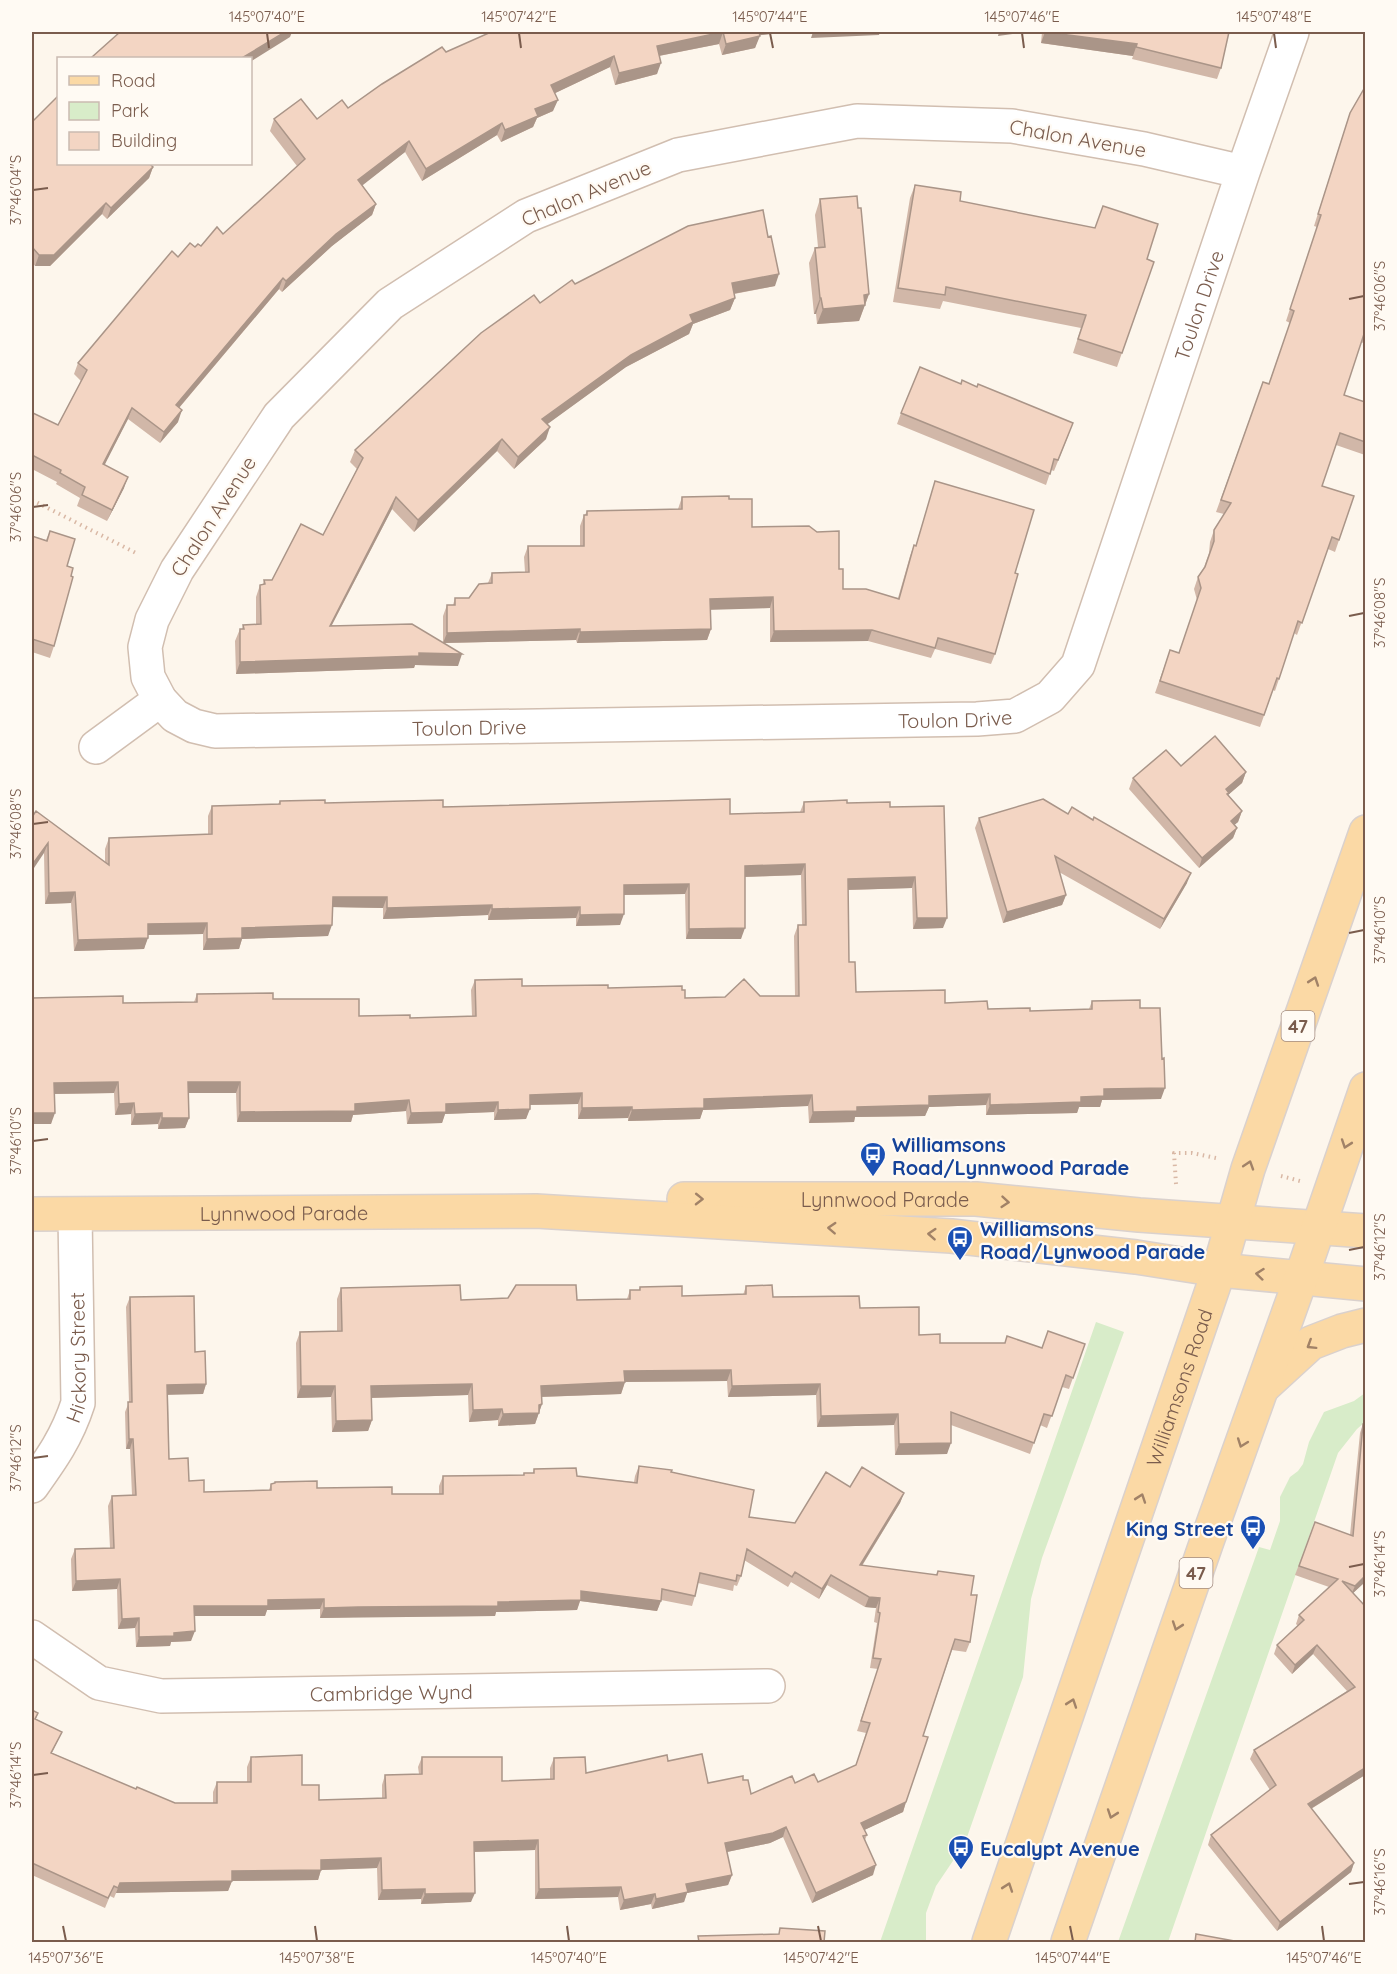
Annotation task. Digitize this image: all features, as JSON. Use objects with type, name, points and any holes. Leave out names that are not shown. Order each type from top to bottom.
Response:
[{"type":"main road","name":"Williamsons Road","points":[[989,1942],[1220,1270],[1248,1169],[1365,832]]},
{"type":"main road","name":"47","points":[[1068,1942],[1319,1227],[1365,1089]]},
{"type":"main road","name":"Lynnwood Parade","points":[[536,1211],[685,1198],[976,1199],[1139,1215],[1233,1221]]},
{"type":"main road","name":"Lynnwood Parade","points":[[32,1214],[536,1211],[951,1236],[1136,1257],[1220,1270]]},
{"type":"main road","points":[[1233,1221],[1365,1231]]},
{"type":"main road","points":[[1220,1270],[1365,1284]]},
{"type":"main road","points":[[1262,1388],[1311,1343],[1365,1325]]},
{"type":"street","name":"Toulon Drive","points":[[215,731],[941,720],[1015,716],[1050,697],[1078,665],[1292,32]]},
{"type":"street","name":"Chalon Avenue","points":[[215,731],[194,726],[175,716],[160,700],[148,677],[146,647],[152,620],[177,570],[279,416],[390,304],[526,216],[678,155],[857,121],[1012,126],[1144,149],[1243,172]]},
{"type":"street","points":[[96,747],[160,700]]},
{"type":"street","name":"Hickory Street","points":[[32,1486],[69,1428],[78,1403],[75,1215]]},
{"type":"street","name":"Cambridge Wynd","points":[[32,1637],[99,1683],[161,1696],[768,1686]]},
{"type":"path","points":[[32,500],[138,554]]},
{"type":"green space","points":[[1096,1322],[1124,1332],[1042,1558],[1031,1599],[1023,1677],[965,1843],[936,1886],[926,1913],[926,1942],[880,1942]]},
{"type":"green space","points":[[1365,1393],[1365,1422],[1338,1453],[1168,1942],[1118,1942],[1259,1547],[1270,1550],[1280,1521],[1280,1497],[1290,1477],[1303,1464],[1309,1442],[1324,1412],[1354,1401]]},
{"type":"building","points":[[120,32],[285,32],[244,57],[92,57]]},
{"type":"building","points":[[491,32],[723,32],[657,46],[661,63],[619,73],[614,56],[551,85],[558,100],[535,109],[538,116],[505,130],[502,123],[426,169],[409,141],[358,180],[376,204],[336,234],[286,281],[283,278],[176,405],[182,410],[164,432],[132,408],[103,464],[128,477],[112,510],[82,495],[85,487],[60,473],[61,470],[32,455],[33,413],[58,425],[87,370],[78,363],[172,251],[178,257],[190,243],[195,247],[198,244],[201,246],[217,227],[223,234],[305,159],[274,119],[301,99],[317,119],[342,100],[348,108],[442,47],[446,52]]},
{"type":"building","points":[[723,32],[759,32],[760,36],[726,44]]},
{"type":"building","points":[[1045,32],[1229,32],[1221,68],[1136,47],[1137,44]]},
{"type":"building","points":[[1365,87],[1365,331],[1344,395],[1365,402],[1365,442],[1340,433],[1322,486],[1354,496],[1339,540],[1332,537],[1302,623],[1298,621],[1279,679],[1277,678],[1264,715],[1160,681],[1170,650],[1179,653],[1201,588],[1198,577],[1205,567],[1214,541],[1214,530],[1231,503],[1221,500],[1263,382],[1269,384],[1294,311],[1290,309],[1321,215],[1318,214],[1350,113]]},
{"type":"building","points":[[57,97],[57,165],[151,165],[153,167],[111,208],[106,203],[54,255],[39,255],[32,247],[32,122]]},
{"type":"building","points":[[915,185],[961,192],[960,201],[1095,228],[1103,206],[1158,224],[1147,259],[1154,262],[1122,353],[1078,339],[1086,315],[946,287],[945,295],[898,288]]},
{"type":"building","points":[[857,196],[858,208],[861,208],[869,294],[864,295],[865,305],[823,309],[815,248],[825,247],[820,199]]},
{"type":"building","points":[[763,210],[779,274],[732,283],[735,298],[690,315],[693,322],[631,355],[542,419],[550,427],[518,457],[502,439],[418,520],[396,497],[330,626],[412,624],[462,654],[419,653],[419,656],[240,662],[240,629],[244,629],[243,625],[261,624],[260,585],[265,584],[264,580],[272,580],[301,524],[323,535],[363,458],[355,450],[481,333],[534,295],[540,303],[572,280],[575,284],[688,226]]},
{"type":"building","points":[[920,367],[961,384],[962,380],[977,387],[978,384],[1073,423],[1058,460],[1054,459],[1050,474],[901,413]]},
{"type":"building","points":[[935,481],[1034,510],[1015,573],[1018,574],[995,654],[938,638],[935,648],[872,630],[774,631],[773,597],[710,599],[711,629],[580,632],[580,629],[447,633],[447,605],[455,605],[455,598],[469,598],[479,584],[492,583],[492,573],[529,572],[528,546],[584,546],[584,515],[587,515],[587,511],[682,509],[682,497],[729,496],[729,499],[752,499],[752,527],[809,526],[817,532],[839,531],[839,569],[843,569],[843,589],[866,589],[899,599]]},
{"type":"building","points":[[50,531],[75,539],[67,566],[73,568],[71,576],[73,577],[54,646],[32,639],[32,536],[47,541]]},
{"type":"building","points":[[1215,736],[1246,772],[1226,789],[1229,793],[1227,794],[1242,811],[1231,821],[1237,828],[1202,858],[1133,778],[1166,750],[1181,766]]},
{"type":"building","points":[[730,799],[730,814],[804,812],[804,802],[847,800],[847,803],[890,802],[890,807],[944,806],[947,918],[917,918],[915,877],[848,879],[849,962],[855,962],[856,992],[945,990],[945,1003],[987,1001],[988,1009],[1030,1008],[1030,1011],[1092,1009],[1092,1001],[1140,1000],[1140,1008],[1160,1008],[1165,1088],[1104,1089],[1104,1096],[1081,1097],[1081,1102],[990,1105],[990,1094],[929,1096],[929,1105],[857,1107],[857,1111],[813,1112],[812,1095],[704,1099],[704,1108],[632,1110],[632,1107],[582,1108],[582,1093],[530,1095],[530,1109],[498,1110],[498,1102],[446,1104],[446,1112],[411,1113],[409,1100],[355,1104],[355,1111],[240,1112],[240,1082],[188,1082],[189,1118],[162,1118],[162,1113],[135,1114],[134,1103],[119,1104],[118,1082],[54,1083],[55,1113],[32,1113],[32,998],[123,996],[123,1003],[197,1002],[197,994],[273,993],[273,999],[359,999],[359,1016],[410,1015],[410,1018],[476,1016],[475,980],[522,979],[522,986],[608,985],[608,988],[682,986],[682,990],[685,990],[685,998],[725,997],[744,979],[760,996],[799,996],[798,925],[806,925],[805,864],[745,866],[745,928],[689,929],[689,884],[624,885],[624,914],[580,915],[580,907],[492,909],[492,905],[387,908],[387,897],[333,897],[332,925],[242,928],[242,938],[207,939],[207,923],[148,924],[148,938],[78,940],[75,892],[49,893],[48,843],[32,865],[32,817],[36,811],[109,865],[109,838],[212,834],[212,806],[325,800],[325,803],[443,800],[443,807]]},
{"type":"building","points":[[1043,799],[1068,814],[1072,807],[1093,820],[1094,817],[1191,873],[1164,919],[1055,856],[1066,895],[1007,912],[979,818]]},
{"type":"building","points":[[460,1285],[461,1300],[508,1298],[516,1285],[576,1285],[577,1300],[630,1299],[630,1290],[640,1290],[640,1287],[682,1286],[682,1296],[746,1294],[746,1286],[772,1285],[773,1297],[859,1296],[860,1308],[919,1307],[919,1335],[940,1334],[940,1343],[1005,1343],[1007,1336],[1042,1348],[1048,1331],[1085,1344],[1073,1378],[1066,1375],[1052,1416],[1044,1414],[1034,1443],[951,1412],[951,1443],[899,1444],[898,1414],[821,1416],[820,1384],[732,1386],[731,1370],[624,1371],[625,1382],[541,1386],[542,1404],[539,1405],[539,1413],[503,1414],[502,1409],[473,1410],[472,1384],[371,1386],[372,1420],[336,1421],[335,1386],[301,1386],[300,1332],[342,1331],[341,1288]]},
{"type":"building","points":[[194,1296],[195,1352],[205,1351],[206,1384],[167,1385],[169,1459],[188,1458],[189,1481],[204,1480],[204,1492],[271,1490],[271,1484],[275,1482],[317,1481],[317,1488],[392,1487],[392,1494],[443,1494],[443,1476],[524,1475],[524,1473],[534,1473],[534,1469],[576,1468],[577,1476],[637,1483],[639,1466],[672,1470],[671,1472],[754,1490],[749,1517],[795,1523],[826,1472],[850,1487],[862,1467],[904,1493],[860,1565],[937,1575],[938,1571],[974,1576],[971,1595],[977,1595],[970,1642],[955,1639],[923,1736],[928,1737],[906,1802],[861,1823],[867,1835],[863,1836],[876,1865],[816,1893],[786,1827],[773,1833],[725,1843],[732,1875],[686,1884],[688,1892],[656,1899],[655,1894],[624,1900],[621,1887],[539,1889],[538,1840],[474,1842],[475,1893],[425,1894],[425,1889],[382,1890],[381,1858],[321,1860],[321,1870],[232,1871],[232,1881],[120,1883],[118,1888],[114,1886],[108,1898],[32,1863],[32,1710],[38,1713],[35,1719],[62,1732],[51,1753],[175,1803],[217,1803],[217,1782],[251,1782],[251,1757],[302,1755],[302,1785],[319,1785],[319,1800],[386,1798],[385,1775],[422,1774],[422,1757],[502,1757],[502,1781],[554,1779],[554,1758],[585,1757],[586,1773],[667,1755],[668,1761],[702,1754],[708,1783],[743,1776],[743,1780],[748,1780],[751,1794],[792,1776],[795,1783],[814,1774],[818,1782],[856,1765],[870,1723],[861,1721],[881,1659],[873,1658],[880,1598],[869,1597],[831,1575],[822,1589],[795,1572],[792,1577],[747,1549],[741,1576],[737,1575],[736,1581],[700,1573],[695,1596],[662,1589],[661,1601],[581,1591],[581,1600],[498,1602],[498,1606],[324,1608],[324,1599],[268,1600],[268,1606],[194,1606],[195,1631],[174,1633],[174,1636],[139,1637],[139,1618],[122,1619],[120,1579],[76,1581],[75,1549],[114,1548],[112,1496],[136,1495],[133,1439],[129,1439],[128,1402],[132,1402],[130,1297]]},
{"type":"building","points":[[1363,1424],[1365,1424],[1365,1576],[1355,1586],[1342,1581],[1365,1606],[1365,1768],[1308,1804],[1354,1863],[1280,1922],[1211,1835],[1276,1785],[1254,1750],[1355,1687],[1317,1645],[1295,1665],[1277,1645],[1304,1620],[1299,1615],[1338,1579],[1299,1566],[1315,1522],[1353,1536]]},
{"type":"building","points":[[780,1928],[825,1931],[824,1942],[699,1942],[698,1936],[779,1934]]},
{"type":"building","points":[[1196,1934],[1240,1942],[1195,1942]]},
{"type":"place","name":"Williamsons Road/Lynnwood Parade","points":[[873,1178]]},
{"type":"place","name":"Williamsons Road/Lynwood Parade","points":[[960,1262]]},
{"type":"place","name":"King Street","points":[[1253,1551]]},
{"type":"place","name":"Eucalypt Avenue","points":[[961,1871]]}]
